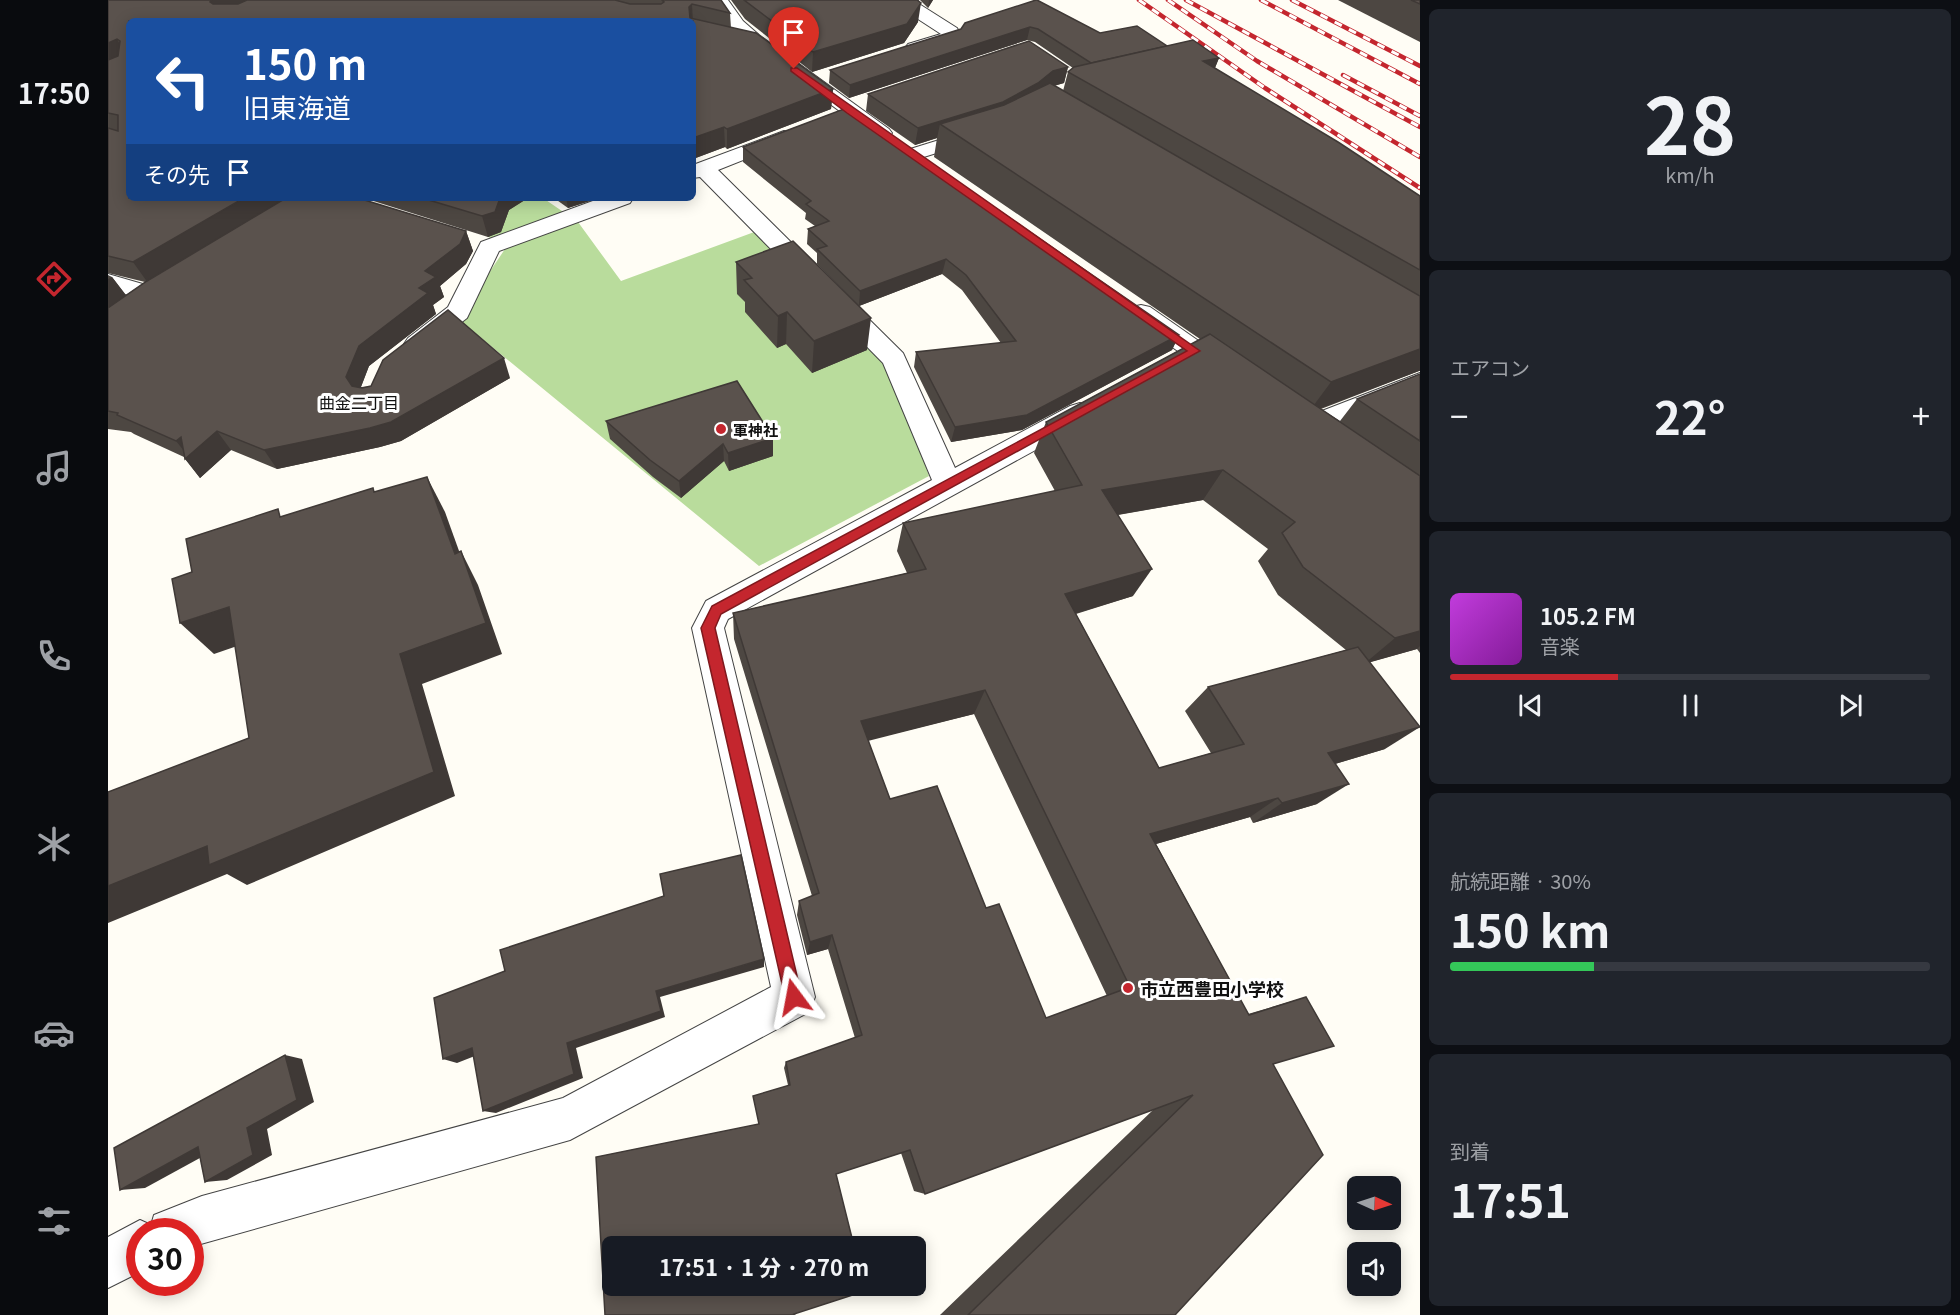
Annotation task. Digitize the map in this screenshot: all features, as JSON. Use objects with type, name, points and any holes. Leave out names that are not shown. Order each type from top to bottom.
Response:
[{"type":"street","points":[[719,0],[737,25],[763,46],[820,77],[849,110],[941,172]]},
{"type":"street","points":[[897,53],[952,36],[951,32],[907,4],[909,0]]},
{"type":"street","points":[[725,39],[763,46]]},
{"type":"street","points":[[914,154],[1001,126]]},
{"type":"street","points":[[798,131],[698,170],[894,359],[948,485]]},
{"type":"street","points":[[396,360],[458,312],[478,243],[612,201]]},
{"type":"street","points":[[108,281],[160,288],[125,312]]},
{"type":"street","points":[[1127,303],[1180,359],[1241,383]]},
{"type":"street","points":[[1306,428],[1420,382]]},
{"type":"street","points":[[204,1218],[570,1118],[794,997],[708,628],[717,610],[1113,396]]},
{"type":"street","points":[[108,1264],[126,1253]]},
{"type":"green space","points":[[510,201],[547,201],[578,222],[621,281],[757,231],[889,360],[929,476],[759,566],[458,319],[507,246],[474,230]]},
{"type":"building","points":[[108,0],[212,0],[210,2],[213,4],[238,4],[247,0],[615,0],[630,4],[661,4],[664,2],[662,0],[721,0],[730,13],[692,4],[689,7],[690,18],[126,18],[126,201],[239,201],[133,262],[108,256],[108,128],[118,131],[118,115],[108,113],[108,60],[118,56],[120,41],[117,39],[108,43]]},
{"type":"building","points":[[744,0],[917,0],[921,3],[907,24],[813,52]]},
{"type":"building","points":[[1037,0],[1100,33],[1137,26],[1167,46],[1091,63],[1038,29],[1030,27],[850,85],[830,70],[961,29],[965,23]]},
{"type":"building","points":[[696,19],[756,33],[833,89],[727,129],[724,127],[696,137]]},
{"type":"building","points":[[1193,40],[1219,58],[1203,61],[1338,142],[1420,196],[1420,270],[1068,72],[1074,67]]},
{"type":"building","points":[[1029,41],[1068,67],[1053,71],[1038,83],[1003,102],[918,128],[868,94]]},
{"type":"building","points":[[1050,83],[1420,296],[1420,349],[1331,382],[940,124],[1004,105]]},
{"type":"building","points":[[849,107],[1179,335],[1027,415],[955,427],[916,352],[1016,341],[966,275],[946,259],[860,291],[817,249],[827,246],[808,229],[829,221],[806,204],[811,201],[743,147]]},
{"type":"building","points":[[281,201],[368,201],[466,231],[460,244],[425,271],[436,277],[419,288],[428,293],[359,346],[346,377],[352,386],[362,388],[371,386],[383,360],[448,310],[504,358],[391,422],[264,450],[217,431],[185,459],[181,437],[176,441],[117,415],[118,413],[108,411],[108,308],[147,281]]},
{"type":"building","points":[[432,201],[499,201],[495,212],[482,216]]},
{"type":"building","points":[[793,241],[871,318],[814,341],[787,312],[778,316],[744,280],[752,278],[736,262]]},
{"type":"building","points":[[1210,334],[1420,476],[1420,631],[1395,638],[1303,567],[1282,533],[1295,522],[1223,470],[1102,490],[1152,569],[1065,594],[1159,768],[1244,744],[1208,687],[1358,647],[1420,727],[1328,753],[1349,784],[1282,803],[1278,798],[1150,834],[1249,1015],[1306,997],[1334,1046],[1273,1064],[1323,1155],[1175,1315],[968,1315],[1193,1095],[925,1194],[910,1150],[836,1174],[852,1236],[602,1236],[602,1262],[596,1157],[759,1124],[753,1096],[790,1085],[786,1062],[862,1035],[832,935],[810,942],[799,901],[819,893],[733,613],[926,569],[903,523],[1082,485],[1046,422]],"holes":[[[985,690],[1130,987],[1046,1018],[999,904],[986,908],[937,786],[890,799],[861,721]]]},
{"type":"building","points":[[1420,374],[1420,441],[1357,399]]},
{"type":"building","points":[[737,381],[773,438],[728,453],[723,444],[679,481],[650,460],[606,421]]},
{"type":"building","points":[[427,477],[455,554],[461,551],[486,623],[400,654],[434,772],[209,865],[207,846],[108,886],[108,792],[249,738],[229,607],[180,623],[172,579],[192,572],[186,539],[278,509],[280,517],[373,488],[374,492]]},
{"type":"building","points":[[741,855],[764,959],[656,991],[661,1011],[567,1043],[574,1074],[483,1111],[472,1048],[443,1059],[434,998],[505,971],[500,950],[664,896],[660,874]]},
{"type":"building","points":[[285,1055],[297,1100],[247,1128],[253,1155],[205,1182],[198,1147],[120,1190],[114,1148]]},
{"type":"building","points":[[604,1296],[850,1296],[795,1315],[605,1315]]},
{"type":"railway","points":[[1139,0],[1265,88],[1420,188]]},
{"type":"railway","points":[[1168,0],[1257,61],[1420,157]]},
{"type":"railway","points":[[1186,0],[1420,127]]},
{"type":"railway","points":[[1261,0],[1420,84]]},
{"type":"railway","points":[[1292,0],[1420,66]]},
{"type":"railway","points":[[1343,75],[1420,116]]},
{"type":"place","name":"軍神社","points":[[721,429]]},
{"type":"place","name":"市立西豊田小学校","points":[[1128,988]]},
{"type":"district","name":"曲金二丁目","points":[[359,402]]},
{"type":"route","points":[[794,69],[850,111],[1195,351],[717,610],[708,628],[794,997]]}]
